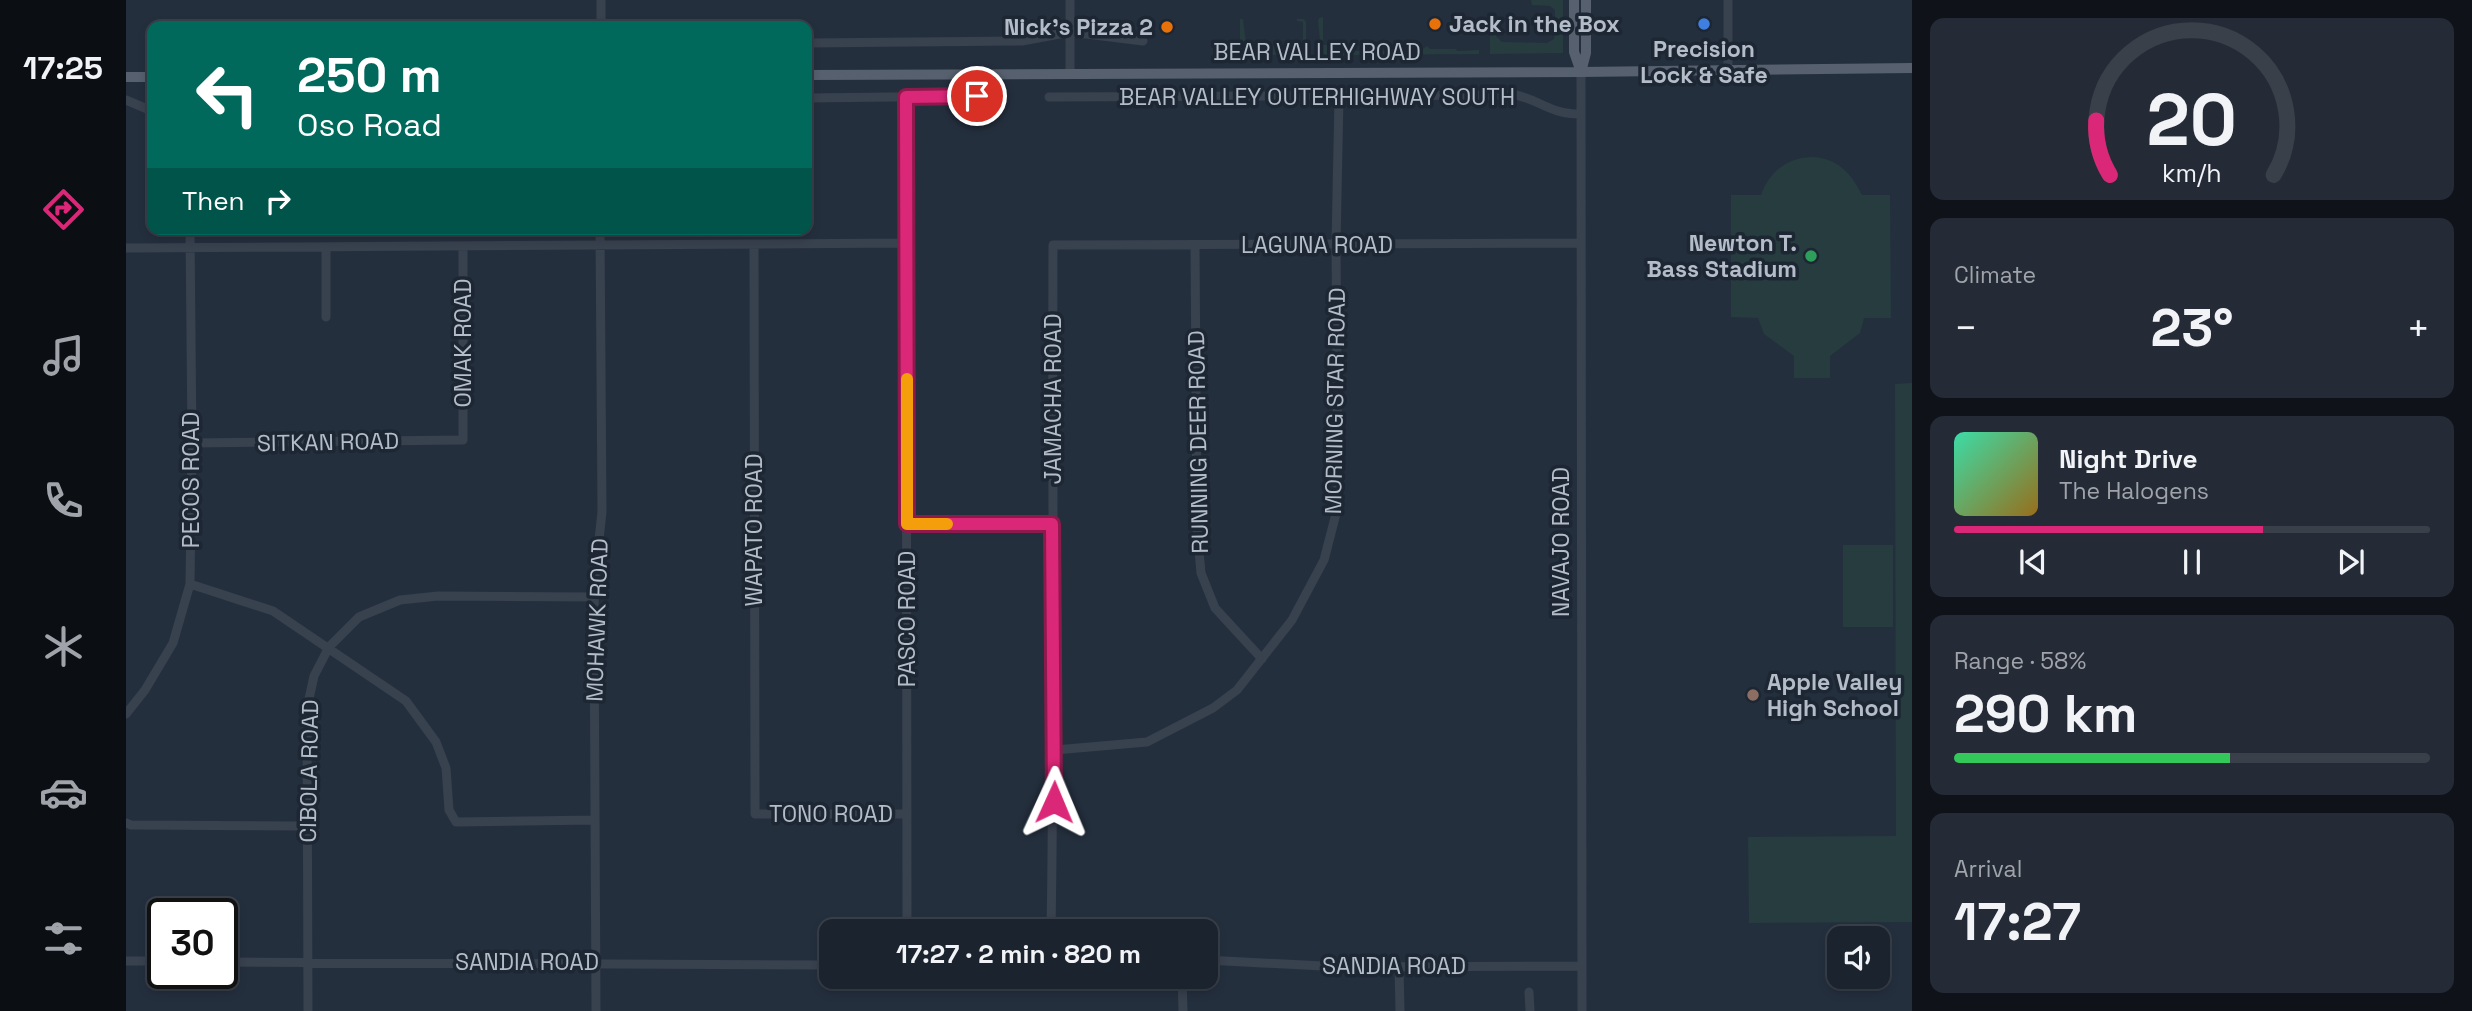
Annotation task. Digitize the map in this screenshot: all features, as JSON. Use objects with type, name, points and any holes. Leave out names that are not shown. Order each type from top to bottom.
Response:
[{"type":"main road","name":"NAVAJO ROAD","points":[[1574,0],[1574,52],[1581,72]]},
{"type":"main road","name":"NAVAJO ROAD","points":[[1581,72],[1586,53],[1586,0]]},
{"type":"main road","name":"BEAR VALLEY ROAD","points":[[812,75],[1912,68]]},
{"type":"main road","points":[[126,78],[147,78]]},
{"type":"street","points":[[601,0],[601,21]]},
{"type":"street","points":[[1070,0],[1070,74]]},
{"type":"street","points":[[1728,0],[1728,70]]},
{"type":"street","points":[[812,43],[1022,41],[1070,32],[1143,41]]},
{"type":"street","name":"NAVAJO ROAD","points":[[1581,72],[1582,1011]]},
{"type":"street","name":"BEAR VALLEY OUTERHIGHWAY SOUTH","points":[[1049,97],[1516,95],[1527,97],[1554,112],[1580,114]]},
{"type":"street","points":[[812,98],[977,96]]},
{"type":"street","name":"MORNING STAR ROAD","points":[[1055,750],[1147,742],[1213,708],[1237,690],[1292,620],[1324,560],[1338,506],[1336,244],[1339,96]]},
{"type":"street","name":"PASCO ROAD","points":[[906,97],[906,919]]},
{"type":"street","points":[[126,100],[147,109]]},
{"type":"street","name":"PECOS ROAD","points":[[126,714],[145,690],[173,643],[190,584],[190,235]]},
{"type":"street","name":"MOHAWK ROAD","points":[[596,1011],[594,597],[602,512],[600,235]]},
{"type":"street","points":[[126,248],[907,243]]},
{"type":"street","name":"LAGUNA ROAD","points":[[1053,245],[1581,243]]},
{"type":"street","name":"WAPATO ROAD","points":[[754,245],[755,814]]},
{"type":"street","name":"JAMACHA ROAD","points":[[1051,919],[1055,750],[1052,524],[1053,245]]},
{"type":"street","name":"OMAK ROAD","points":[[463,246],[463,440]]},
{"type":"street","name":"RUNNING DEER ROAD","points":[[1195,246],[1197,529],[1201,573],[1215,608],[1262,659]]},
{"type":"street","points":[[326,248],[326,317]]},
{"type":"street","name":"SITKAN ROAD","points":[[192,443],[463,440]]},
{"type":"street","points":[[907,524],[1052,524]]},
{"type":"street","points":[[190,584],[273,611],[406,701],[436,742],[446,768],[449,810],[456,822],[595,820]]},
{"type":"street","name":"CIBOLA ROAD","points":[[308,1011],[307,708],[314,676],[329,647],[359,617],[400,600],[438,596],[594,597]]},
{"type":"street","name":"TONO ROAD","points":[[755,814],[907,814]]},
{"type":"street","points":[[126,823],[307,826]]},
{"type":"street","points":[[126,961],[147,961]]},
{"type":"street","name":"SANDIA ROAD","points":[[1218,961],[1399,967],[1582,966]]},
{"type":"street","name":"SANDIA ROAD","points":[[238,962],[819,965]]},
{"type":"street","points":[[1399,967],[1400,1011]]},
{"type":"street","points":[[1182,989],[1183,1011]]},
{"type":"street","points":[[1529,992],[1530,1011]]},
{"type":"green space","points":[[1531,0],[1563,0],[1563,53],[1490,54],[1490,18],[1493,16],[1496,19],[1496,36],[1502,42],[1547,43],[1554,39],[1555,10],[1550,6],[1532,5]]},
{"type":"green space","points":[[1323,17],[1323,45],[1331,45],[1331,51],[1410,51],[1411,47],[1420,51],[1427,46],[1430,49],[1479,50],[1479,54],[1326,55],[1321,52],[1318,21]]},
{"type":"green space","points":[[1240,19],[1243,19],[1246,44],[1271,46],[1271,55],[1227,55],[1227,49],[1240,49]]},
{"type":"green space","points":[[1297,19],[1304,19],[1306,22],[1306,52],[1301,55],[1273,55],[1273,46],[1283,46],[1284,51],[1303,49],[1303,22]]},
{"type":"green space","name":"Newton T. Bass Stadium","points":[[1811,157],[1829,160],[1842,168],[1862,195],[1890,195],[1891,318],[1864,318],[1860,333],[1830,356],[1830,378],[1794,378],[1794,356],[1764,334],[1758,318],[1731,317],[1731,195],[1761,195],[1769,179],[1780,168],[1794,160]]},
{"type":"green space","points":[[1912,383],[1912,922],[1749,923],[1748,837],[1896,836],[1895,384]]},
{"type":"green space","points":[[1843,545],[1893,545],[1893,627],[1843,627]]},
{"type":"slow traffic","points":[[907,379],[907,524],[947,524]]},
{"type":"place","name":"Jack in the Box","points":[[1435,24]]},
{"type":"place","name":"Precision Lock & Safe","points":[[1704,24]]},
{"type":"place","name":"Nick's Pizza 2","points":[[1167,27]]},
{"type":"place","name":"Newton T. Bass Stadium","points":[[1811,256]]},
{"type":"place","name":"Apple Valley High School","points":[[1753,695]]},
{"type":"route","points":[[977,96],[906,97],[907,524],[1052,524],[1054,802]]}]
